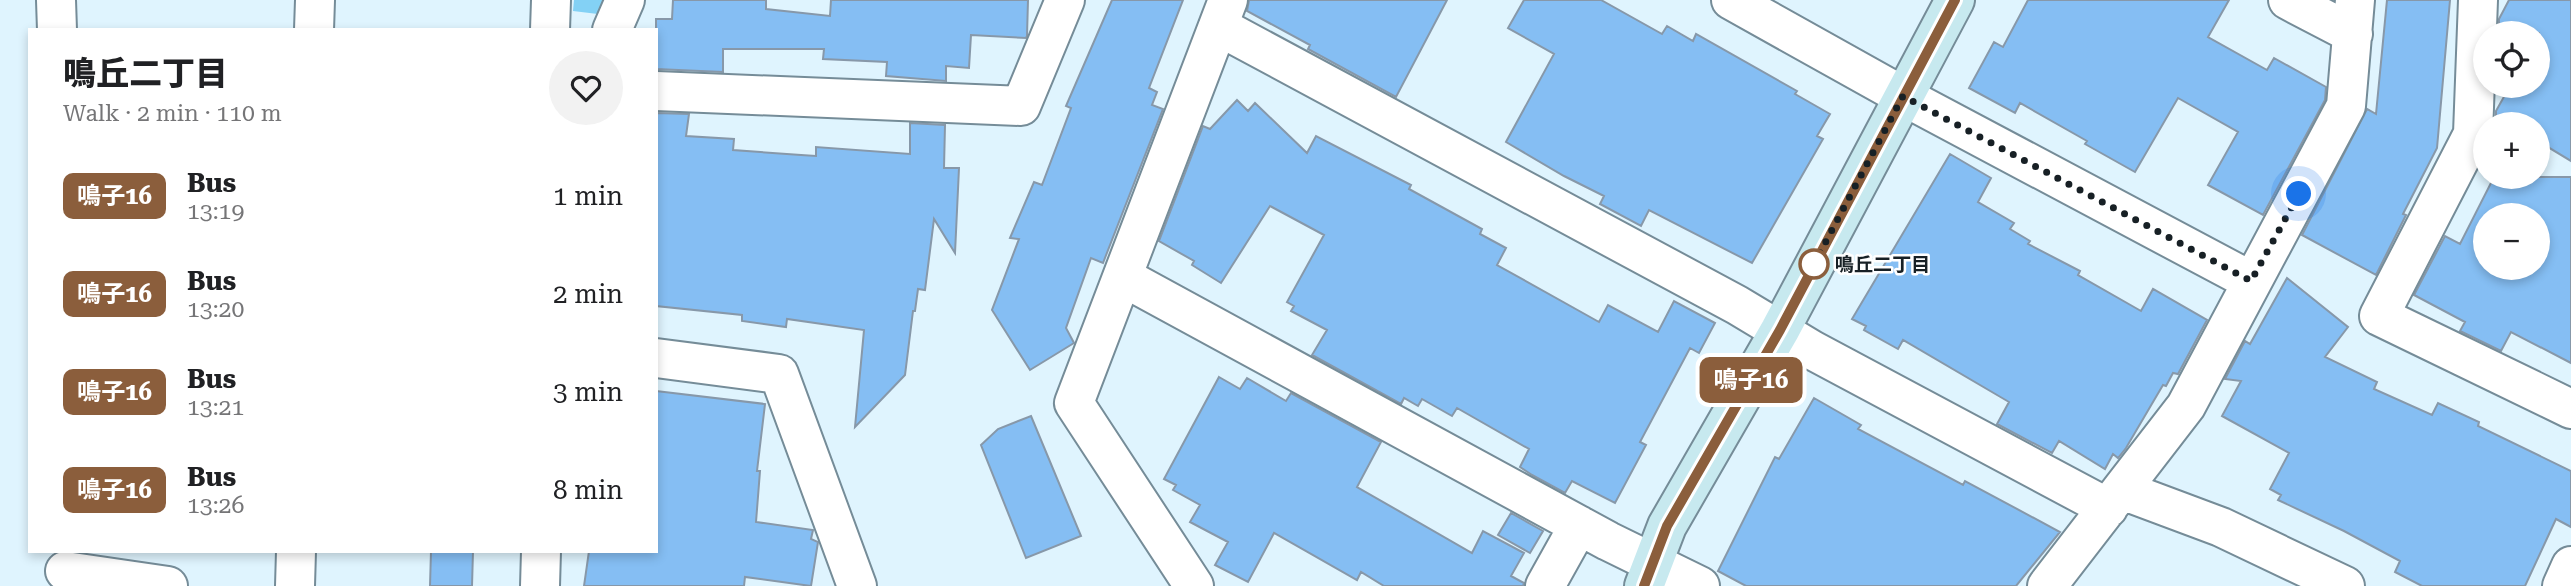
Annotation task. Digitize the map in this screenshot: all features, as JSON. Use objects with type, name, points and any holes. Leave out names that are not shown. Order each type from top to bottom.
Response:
[{"type":"street","points":[[56,0],[57,28]]},
{"type":"street","points":[[314,28],[315,0]]},
{"type":"street","points":[[551,0],[551,28]]},
{"type":"street","points":[[613,28],[625,0]]},
{"type":"street","points":[[658,91],[1021,106],[1065,0]]},
{"type":"street","points":[[1731,0],[1903,96],[2251,281]]},
{"type":"street","points":[[1648,574],[1667,526],[1780,330],[1955,0]]},
{"type":"street","points":[[2047,586],[2186,406],[2346,106],[2354,17],[2288,0]]},
{"type":"street","points":[[2478,0],[2473,134],[2379,316],[2571,410]]},
{"type":"street","points":[[1194,586],[1074,403],[1223,13],[1812,350],[2115,499],[2221,527],[2345,586]]},
{"type":"street","points":[[1123,276],[1579,525],[1648,574],[1700,586]]},
{"type":"street","points":[[658,358],[779,374],[856,586]]},
{"type":"street","points":[[1545,586],[1579,525]]},
{"type":"street","points":[[295,586],[296,553]]},
{"type":"street","points":[[540,586],[541,553]]},
{"type":"street","points":[[2562,586],[2571,566]]},
{"type":"street","points":[[65,569],[168,586]]},
{"type":"shaded area","points":[[574,0],[612,0],[606,15],[573,11]]},
{"type":"building","points":[[673,0],[766,0],[766,9],[830,16],[831,0],[1028,0],[1026,38],[971,35],[969,68],[946,66],[946,81],[886,76],[887,62],[823,59],[824,49],[723,49],[723,72],[658,69],[656,19],[672,19]]},
{"type":"building","points":[[1112,0],[1183,0],[1149,88],[1157,92],[1152,105],[1163,109],[1103,263],[1091,258],[1066,328],[1074,343],[1030,370],[992,310],[1019,239],[1010,238],[1034,182],[1042,185],[1071,108],[1066,106]]},
{"type":"building","points":[[1249,0],[1447,0],[1396,97],[1308,49],[1310,45],[1247,11]]},
{"type":"building","points":[[1524,0],[1601,0],[1662,34],[1667,26],[1693,41],[1696,34],[1797,91],[1795,94],[1830,114],[1817,136],[1823,139],[1752,263],[1649,210],[1641,226],[1600,204],[1604,196],[1506,142],[1554,54],[1508,28]]},
{"type":"building","points":[[2028,0],[2229,0],[2208,37],[2267,70],[2274,58],[2326,87],[2325,100],[2263,215],[2208,185],[2238,132],[2178,98],[2135,172],[2020,103],[2015,113],[1969,88],[1994,42],[2003,47]]},
{"type":"building","points":[[2387,0],[2450,0],[2437,148],[2376,275],[2302,235],[2367,109],[2376,114]]},
{"type":"building","points":[[2509,0],[2571,0],[2571,161],[2550,148],[2550,112],[2496,112],[2503,98],[2550,98],[2550,21],[2499,19]]},
{"type":"building","points":[[1237,100],[1248,111],[1255,103],[1307,153],[1316,136],[1411,185],[1409,189],[1482,229],[1480,234],[1506,248],[1497,265],[1599,322],[1608,305],[1658,332],[1674,301],[1715,323],[1699,353],[1690,348],[1640,442],[1646,445],[1615,503],[1572,481],[1565,493],[1532,475],[1520,467],[1529,449],[1457,408],[1452,416],[1422,399],[1418,406],[1404,398],[1401,404],[1312,355],[1327,330],[1291,311],[1294,306],[1287,302],[1324,235],[1270,206],[1221,283],[1192,265],[1194,261],[1159,241],[1203,126],[1210,129]]},
{"type":"building","points":[[658,113],[689,114],[686,136],[734,139],[733,150],[816,156],[816,147],[910,154],[910,123],[945,125],[944,168],[959,168],[955,253],[934,219],[925,290],[918,289],[905,375],[855,427],[864,330],[787,319],[786,327],[742,321],[742,315],[658,306]]},
{"type":"building","points":[[1950,154],[1991,178],[1978,202],[2014,223],[2010,229],[2030,241],[2028,244],[2080,271],[2078,275],[2141,311],[2153,289],[2207,320],[2178,374],[2173,373],[2166,386],[2163,385],[2126,448],[2118,458],[2113,454],[2105,469],[2059,441],[2052,453],[1997,424],[2009,402],[1903,340],[1898,349],[1864,330],[1866,326],[1852,319]]},
{"type":"building","points":[[2550,177],[2571,177],[2571,363],[2511,332],[2501,351],[2460,331],[2465,322],[2414,295],[2445,236],[2460,244],[2473,218],[2473,280],[2550,280],[2550,203],[2481,203],[2488,189],[2550,189]]},
{"type":"building","points":[[2287,278],[2348,327],[2325,357],[2377,382],[2374,389],[2432,415],[2438,403],[2479,422],[2478,426],[2571,471],[2571,527],[2556,519],[2525,586],[2422,586],[2395,572],[2400,561],[2278,500],[2281,495],[2270,489],[2289,453],[2222,416],[2241,381],[2225,379],[2245,341],[2250,344]]},
{"type":"building","points":[[1219,377],[1240,389],[1247,378],[1286,401],[1291,393],[1381,442],[1357,487],[1472,553],[1483,531],[1524,553],[1511,576],[1524,583],[1523,586],[1384,586],[1361,572],[1357,580],[1274,533],[1248,582],[1215,565],[1228,542],[1190,522],[1200,505],[1173,490],[1176,485],[1164,479]]},
{"type":"building","points":[[658,391],[765,404],[757,471],[760,471],[756,522],[813,530],[811,539],[818,542],[811,586],[745,577],[744,586],[584,586],[589,553],[658,553]]},
{"type":"building","points":[[1814,398],[1861,425],[1858,429],[1963,485],[1965,481],[2060,532],[2016,586],[1746,586],[1718,571],[1775,457],[1779,459]]},
{"type":"building","points":[[1031,416],[1081,536],[1026,558],[981,445],[998,429]]},
{"type":"building","points":[[1511,513],[1543,531],[1530,553],[1498,535]]},
{"type":"building","points":[[431,553],[473,553],[472,586],[430,586]]},
{"type":"bus line","name":"鳴子16","points":[[1644,586],[1667,526],[1780,330],[1955,0]]},
{"type":"place","name":"鳴丘二丁目","points":[[1814,264]]},
{"type":"route","points":[[1814,264],[1903,96],[2251,281],[2299,194]]}]
